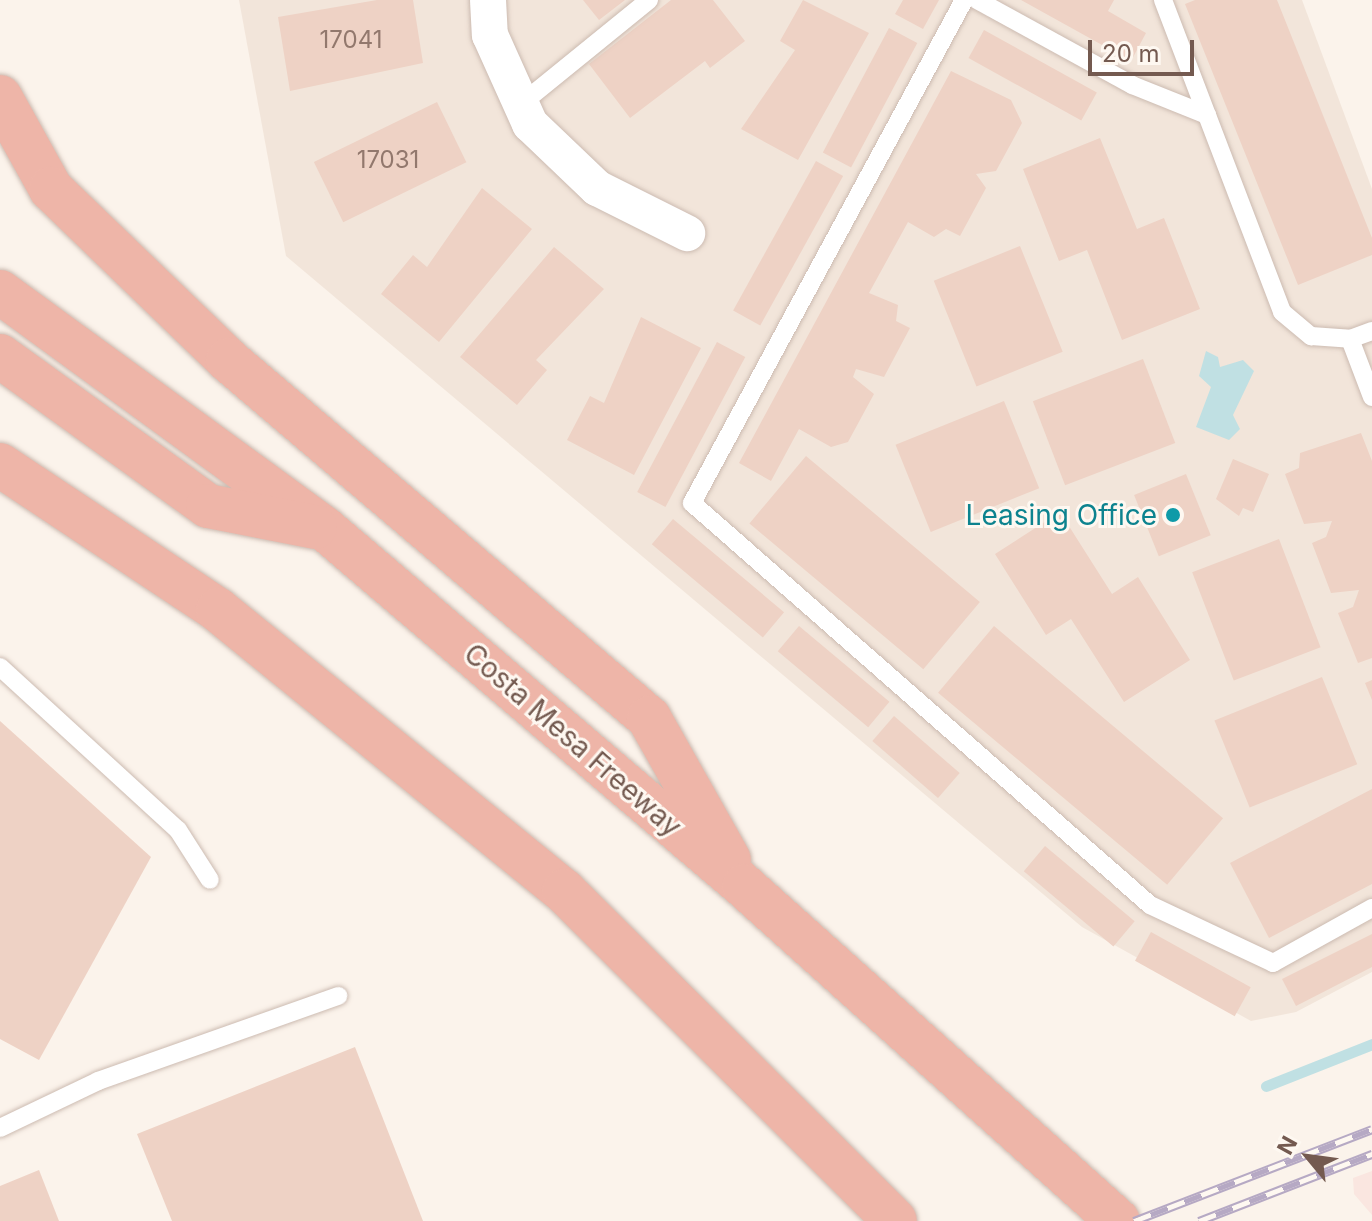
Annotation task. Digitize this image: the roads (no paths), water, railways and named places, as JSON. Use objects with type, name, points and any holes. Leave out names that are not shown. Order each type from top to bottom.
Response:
[{"type":"highway","points":[[0,97],[51,189],[228,360],[649,718],[744,886]]},
{"type":"highway","name":"Costa Mesa Freeway","points":[[0,292],[325,529],[744,886],[1045,1149],[1118,1221]]},
{"type":"highway","points":[[0,356],[208,506],[325,529]]},
{"type":"highway","points":[[0,465],[218,610],[564,891],[890,1216]]},
{"type":"highway","points":[[0,496],[218,610]]},
{"type":"street","points":[[488,0],[490,35],[530,124],[597,188],[687,233]]},
{"type":"lane","points":[[521,104],[649,0]]},
{"type":"lane","points":[[964,0],[692,503],[1150,905],[1273,963],[1372,908]]},
{"type":"lane","points":[[977,0],[1132,85],[1207,115]]},
{"type":"lane","points":[[1163,0],[1282,312],[1311,336],[1350,339],[1372,331]]},
{"type":"lane","points":[[1350,339],[1372,397]]},
{"type":"lane","points":[[0,667],[178,830],[210,880]]},
{"type":"lane","points":[[0,1128],[98,1081],[338,996]]},
{"type":"water","points":[[1206,351],[1218,357],[1220,367],[1243,360],[1254,371],[1233,415],[1240,429],[1229,440],[1196,427],[1211,387],[1199,376]]},
{"type":"waterway","points":[[1266,1086],[1372,1044]]},
{"type":"railway","points":[[1134,1221],[1372,1129]]},
{"type":"railway","points":[[1199,1221],[1372,1154]]},
{"type":"place","name":"Leasing Office","points":[[1173,515]]}]
